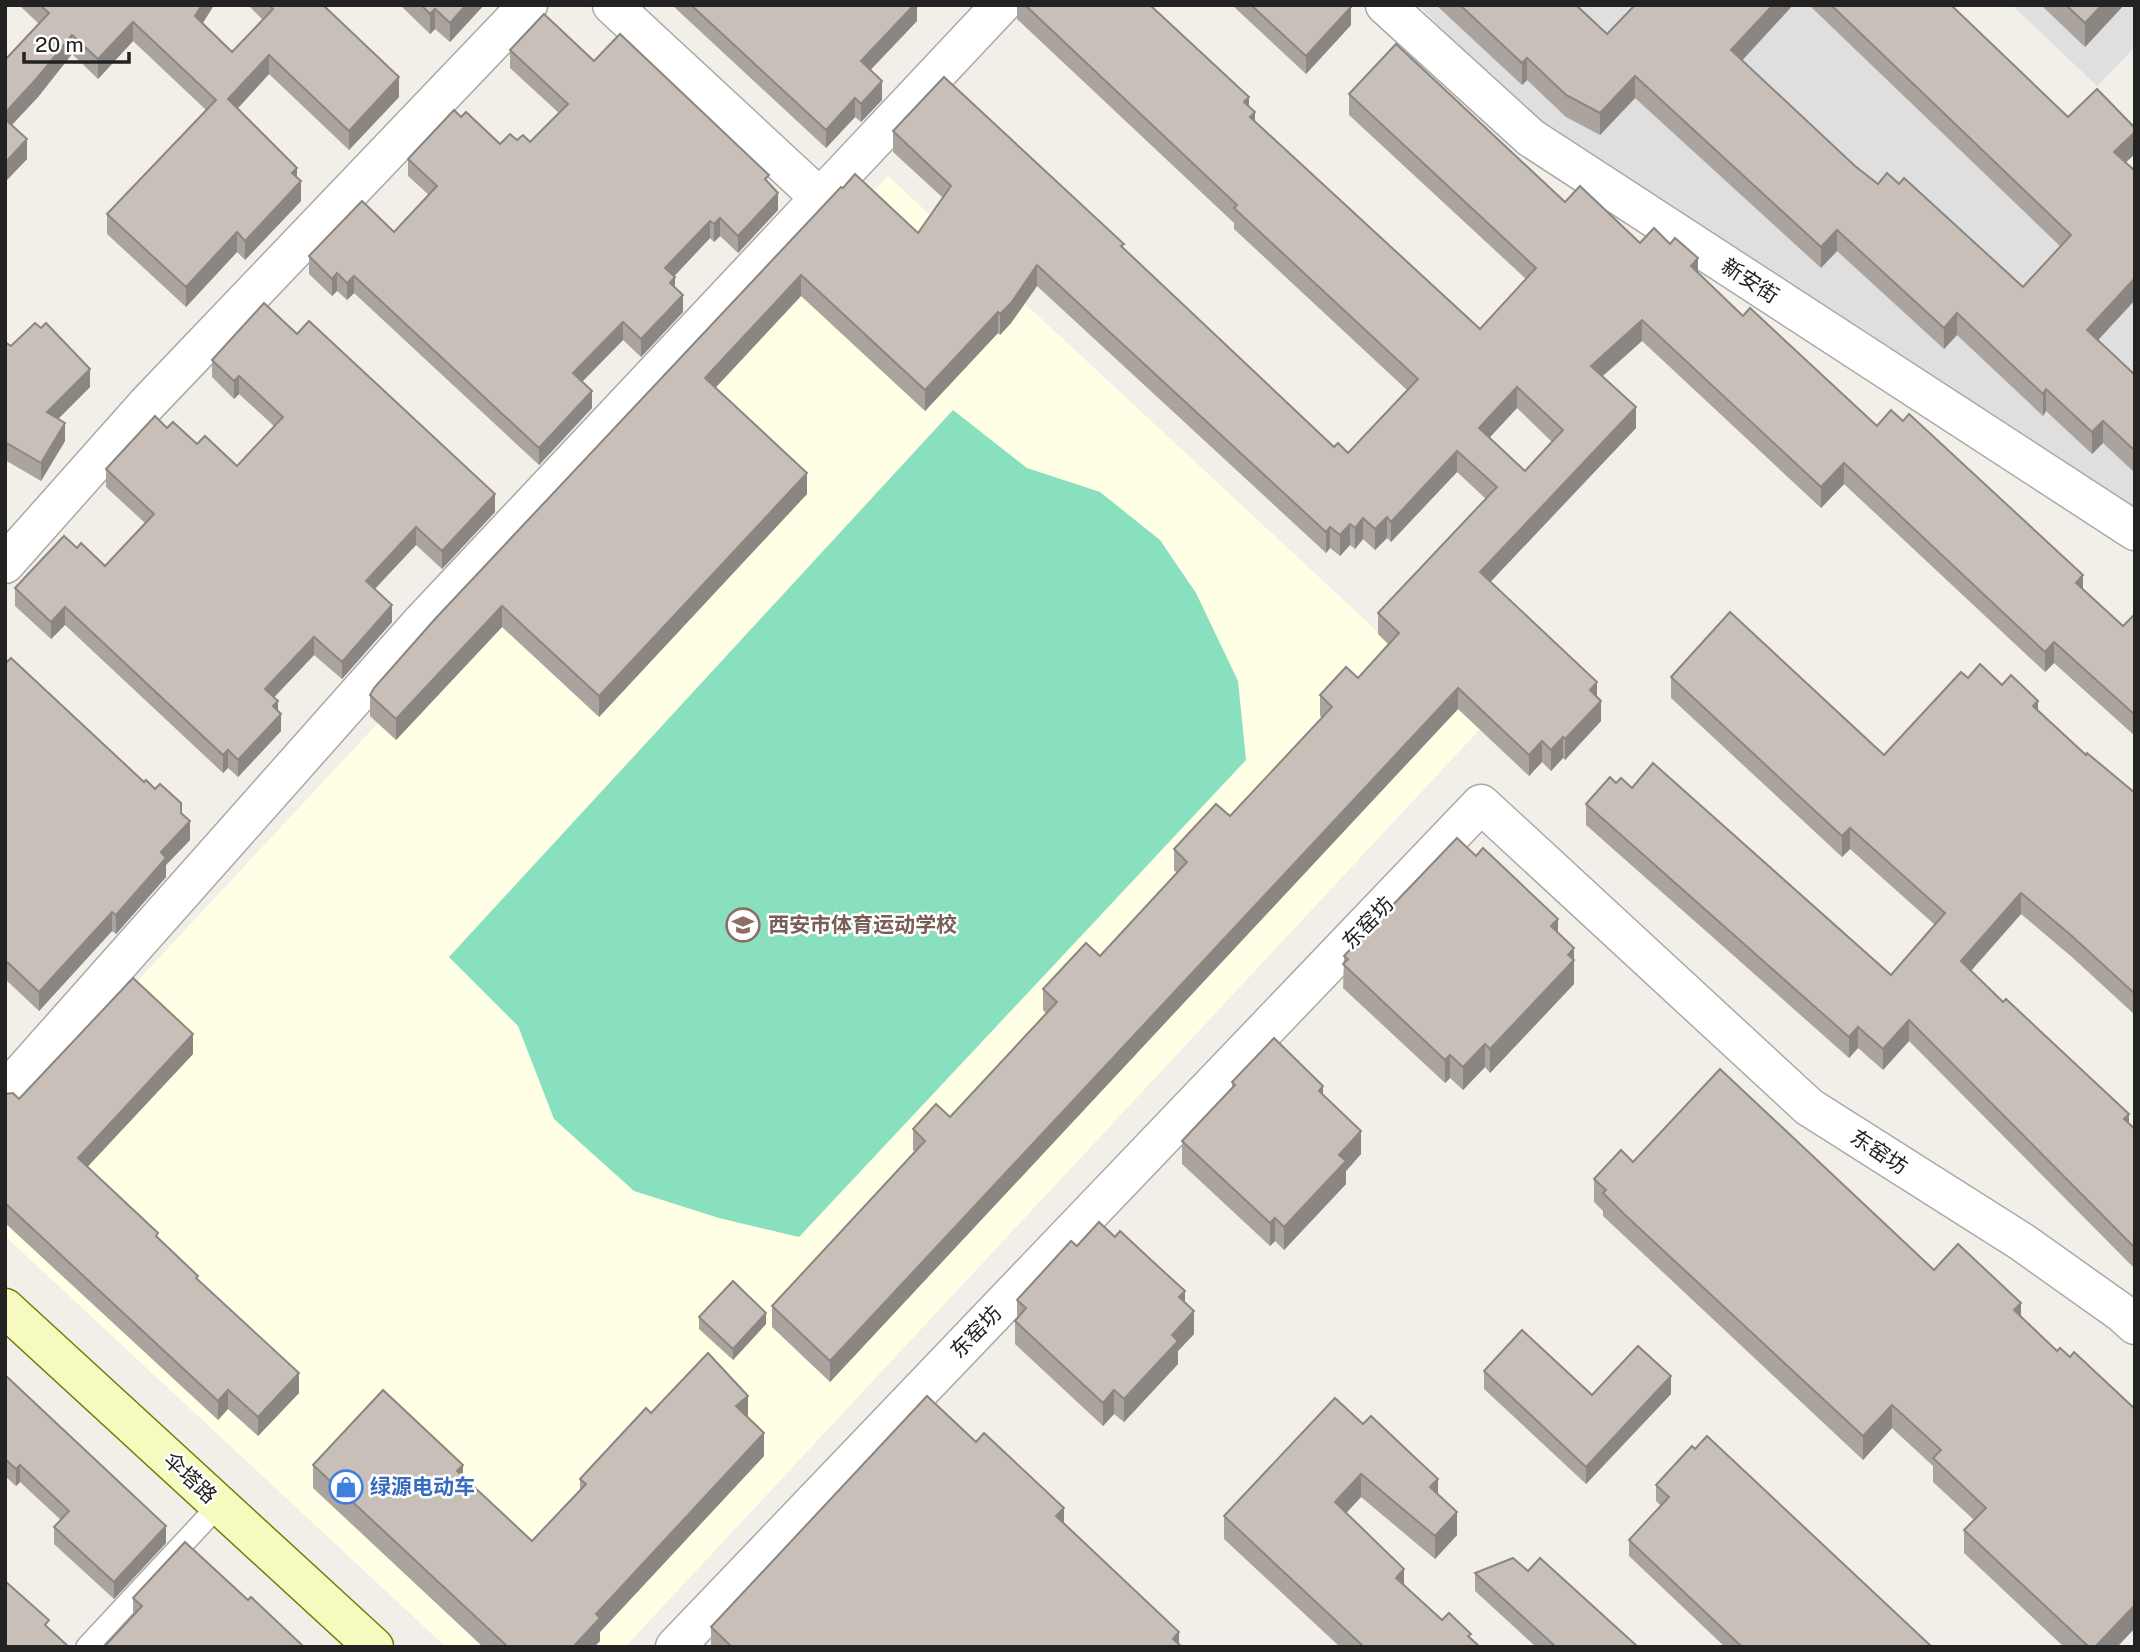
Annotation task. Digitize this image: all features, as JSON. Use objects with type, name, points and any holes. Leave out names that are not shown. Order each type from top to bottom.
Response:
[{"type":"street","points":[[5,564],[147,404],[528,5]]},
{"type":"street","points":[[612,5],[820,198]]},
{"type":"street","points":[[5,1092],[419,625],[1001,5]]},
{"type":"street","name":"新安街","points":[[1385,5],[1531,138],[2135,531]]},
{"type":"street","name":"东窑坊","points":[[675,1647],[1481,804],[1809,1107],[2022,1242],[2135,1325]]},
{"type":"street","name":"伞塔路","points":[[5,1308],[374,1647]]},
{"type":"lane","points":[[87,1647],[219,1505]]},
{"type":"shaded area","points":[[1418,5],[1919,5],[2135,217],[2135,509],[1542,128]]},
{"type":"shaded area","points":[[2012,5],[2135,5],[2135,47],[2097,86]]},
{"type":"shaded area","name":"西安市体育运动学校","points":[[888,176],[1481,728],[625,1647],[446,1647],[5,1236],[5,1123]]},
{"type":"green space","points":[[953,410],[1027,468],[1100,492],[1160,540],[1196,593],[1238,681],[1246,760],[799,1237],[719,1218],[634,1191],[554,1119],[518,1026],[449,957]]},
{"type":"building","points":[[40,5],[202,5],[195,16],[232,52],[273,9],[269,5],[323,5],[399,77],[349,131],[269,55],[228,99],[297,168],[292,173],[301,181],[245,241],[237,232],[186,287],[107,214],[216,100],[133,22],[98,59],[72,35],[5,113],[5,60],[49,13]]},
{"type":"building","points":[[421,5],[466,5],[450,23],[435,9],[430,14]]},
{"type":"building","points":[[691,5],[914,5],[861,61],[882,81],[861,104],[855,98],[826,130]]},
{"type":"building","points":[[1025,5],[1150,5],[1249,97],[1244,102],[1255,112],[1250,117],[1480,329],[1536,268],[1349,94],[1396,44],[1565,202],[1580,186],[1640,243],[1654,228],[1670,244],[1675,238],[1698,258],[1691,266],[1743,316],[1750,308],[1877,426],[1891,410],[1903,421],[1909,414],[2083,575],[2076,583],[2123,626],[2135,614],[2135,715],[2054,642],[2045,652],[1844,463],[1821,487],[1642,320],[1591,366],[1636,407],[1480,572],[1597,682],[1590,690],[1601,701],[1551,750],[1542,741],[1529,755],[1458,688],[830,1361],[772,1306],[925,1141],[913,1129],[936,1104],[950,1117],[1057,1002],[1043,989],[1086,943],[1100,956],[1187,862],[1174,849],[1216,804],[1230,816],[1332,707],[1320,695],[1346,667],[1358,678],[1399,633],[1378,613],[1497,487],[1457,451],[1391,522],[1387,517],[1375,529],[1363,518],[1355,528],[1350,524],[1340,535],[1330,527],[1326,532],[1037,265],[1011,303],[1000,314],[998,312],[925,390],[801,275],[705,378],[807,473],[599,696],[502,606],[396,719],[370,695],[435,619],[855,174],[918,233],[951,186],[893,131],[944,77],[1124,244],[1121,246],[1334,447],[1338,443],[1348,453],[1418,379],[1234,208],[1237,205]],"holes":[[[1517,387],[1563,430],[1525,471],[1479,428]]]},
{"type":"building","points":[[1251,5],[1349,5],[1351,7],[1306,56]]},
{"type":"building","points":[[1460,5],[1576,5],[1607,34],[1635,5],[1773,5],[1731,50],[1855,166],[1878,184],[1887,173],[1899,184],[1904,178],[2023,287],[2071,235],[1831,5],[1951,5],[2068,117],[2097,89],[2135,128],[2135,132],[2114,152],[2135,171],[2135,278],[2087,330],[2135,375],[2135,451],[2103,421],[2092,432],[2046,389],[2043,394],[1957,313],[1944,328],[1837,230],[1821,247],[1635,76],[1600,113],[1566,95],[1527,58],[1522,63]]},
{"type":"building","points":[[2066,5],[2102,5],[2085,23]]},
{"type":"building","points":[[544,14],[594,61],[620,34],[769,175],[765,179],[778,193],[738,236],[720,218],[714,224],[710,221],[665,268],[675,277],[670,283],[683,295],[641,339],[623,322],[573,373],[592,391],[539,448],[354,276],[347,283],[337,273],[332,279],[309,256],[362,201],[394,232],[437,186],[408,159],[454,110],[461,117],[466,112],[500,144],[510,134],[517,140],[523,135],[530,142],[568,104],[510,50]]},
{"type":"building","points":[[5,119],[27,139],[5,163]]},
{"type":"building","points":[[264,303],[297,334],[309,321],[495,494],[442,551],[416,527],[366,581],[392,605],[342,662],[314,637],[265,689],[278,701],[273,706],[281,714],[238,760],[228,750],[223,755],[65,607],[51,622],[15,588],[64,536],[77,548],[81,543],[105,566],[154,514],[106,469],[155,416],[167,428],[173,422],[197,444],[205,436],[237,466],[283,417],[239,376],[234,381],[212,360]]},
{"type":"building","points":[[35,323],[41,328],[46,323],[90,369],[47,412],[65,423],[41,463],[5,442],[5,342],[11,346]]},
{"type":"building","points":[[1730,612],[1884,755],[1961,672],[1968,678],[1980,664],[2002,685],[2011,675],[2038,701],[2033,706],[2086,755],[2087,753],[2135,793],[2135,994],[2021,893],[1961,961],[2003,1002],[2006,999],[2129,1114],[2124,1119],[2135,1129],[2135,1248],[1909,1020],[1883,1049],[1858,1027],[1849,1037],[1586,804],[1610,777],[1616,783],[1621,778],[1632,788],[1653,763],[1891,975],[1945,913],[1850,828],[1842,836],[1671,677]]},
{"type":"building","points":[[11,658],[144,782],[146,780],[155,789],[160,784],[181,803],[181,813],[190,821],[161,852],[166,858],[116,915],[112,912],[39,992],[5,960],[5,664]]},
{"type":"building","points":[[1457,838],[1476,856],[1483,848],[1558,919],[1551,926],[1574,948],[1568,955],[1574,960],[1490,1049],[1485,1044],[1463,1067],[1450,1055],[1445,1060],[1343,964],[1348,959],[1344,956]]},
{"type":"building","points":[[133,978],[193,1034],[78,1158],[158,1233],[156,1236],[198,1276],[196,1278],[299,1373],[258,1417],[228,1390],[218,1401],[5,1203],[5,1094],[13,1093],[19,1099]]},
{"type":"building","points":[[1274,1038],[1323,1086],[1319,1091],[1361,1131],[1339,1155],[1346,1161],[1284,1227],[1275,1218],[1270,1223],[1182,1141],[1235,1085],[1232,1082]]},
{"type":"building","points":[[1720,1069],[1934,1270],[1958,1244],[2021,1303],[2014,1310],[2057,1351],[2060,1348],[2070,1357],[2074,1352],[2135,1409],[2135,1605],[2095,1647],[2089,1647],[1964,1530],[1986,1508],[1933,1458],[1941,1450],[1892,1405],[1863,1436],[1603,1193],[1606,1190],[1594,1179],[1621,1150],[1633,1162]]},
{"type":"building","points":[[1099,1222],[1115,1237],[1120,1231],[1185,1291],[1179,1297],[1194,1311],[1172,1335],[1178,1341],[1124,1399],[1114,1390],[1103,1403],[1015,1321],[1026,1308],[1017,1300],[1071,1241],[1077,1246]]},
{"type":"building","points":[[733,1281],[766,1313],[733,1349],[699,1317]]},
{"type":"building","points":[[1522,1330],[1592,1395],[1638,1346],[1671,1376],[1586,1467],[1484,1371]]},
{"type":"building","points":[[708,1353],[748,1396],[736,1406],[764,1433],[596,1614],[600,1618],[573,1647],[508,1647],[313,1465],[383,1390],[463,1465],[457,1471],[532,1541],[586,1484],[580,1479],[646,1408],[651,1413]]},
{"type":"building","points":[[5,1375],[166,1526],[114,1582],[54,1527],[69,1511],[20,1465],[16,1469],[5,1459]]},
{"type":"building","points":[[927,1396],[976,1442],[984,1433],[1064,1508],[1056,1516],[1179,1632],[1173,1639],[1182,1647],[732,1647],[711,1627]]},
{"type":"building","points":[[1335,1398],[1363,1424],[1371,1416],[1438,1479],[1430,1487],[1457,1512],[1435,1536],[1361,1474],[1335,1502],[1404,1569],[1396,1578],[1442,1620],[1449,1613],[1471,1634],[1468,1636],[1480,1647],[1364,1647],[1224,1516]]},
{"type":"building","points":[[1707,1436],[1932,1647],[1742,1647],[1629,1540],[1669,1497],[1656,1485],[1692,1446],[1695,1449]]},
{"type":"building","points":[[185,1542],[248,1600],[251,1597],[304,1647],[104,1647],[142,1606],[133,1598]]},
{"type":"building","points":[[1513,1558],[1528,1571],[1540,1558],[1638,1647],[1556,1647],[1475,1573]]},
{"type":"building","points":[[5,1581],[49,1620],[45,1625],[69,1647],[5,1647]]},
{"type":"place","name":"西安市体育运动学校","points":[[743,925]]},
{"type":"place","name":"绿源电动车","points":[[346,1487]]}]
